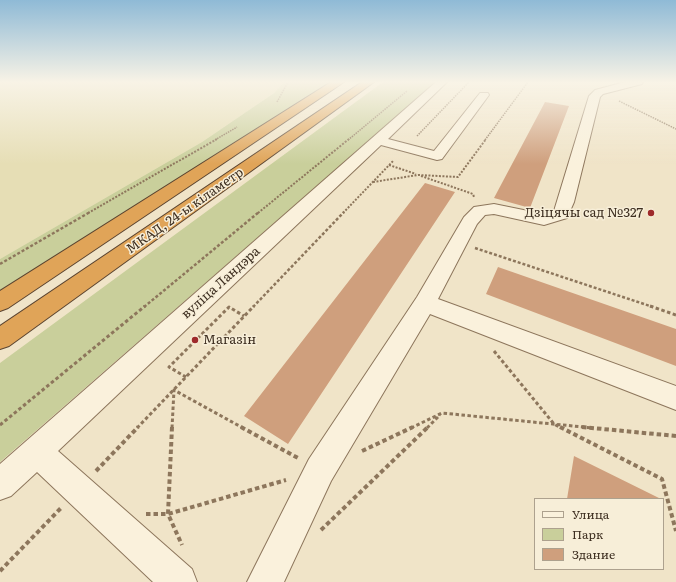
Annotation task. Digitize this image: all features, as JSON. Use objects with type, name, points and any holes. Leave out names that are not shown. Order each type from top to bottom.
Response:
[{"type":"highway","name":"МКАД, 24-ы кіламетр","points":[[0,302],[297,109]]},
{"type":"highway","name":"МКАД, 24-ы кіламетр","points":[[0,339],[330,109]]},
{"type":"street","name":"вуліца Ландэра","points":[[0,485],[412,109]]},
{"type":"street","points":[[378,140],[437,156],[473,109]]},
{"type":"street","points":[[265,582],[320,470],[425,303],[460,242],[470,221],[480,211],[494,209],[544,220],[561,214],[566,202],[591,109]]},
{"type":"street","points":[[425,303],[676,398]]},
{"type":"street","points":[[36,451],[179,582]]},
{"type":"path","points":[[0,425],[385,109]]},
{"type":"path","points":[[0,571],[443,109]]},
{"type":"path","points":[[635,109],[676,129]]},
{"type":"path","points":[[0,264],[241,124]]},
{"type":"path","points":[[389,165],[473,194],[480,211]]},
{"type":"path","points":[[460,242],[676,315]]},
{"type":"path","points":[[186,377],[169,367],[229,307],[244,316]]},
{"type":"path","points":[[490,348],[554,424],[662,479],[676,531]]},
{"type":"path","points":[[174,390],[320,470]]},
{"type":"path","points":[[174,390],[168,514],[184,548]]},
{"type":"path","points":[[318,533],[442,413]]},
{"type":"path","points":[[356,454],[442,413],[676,436]]},
{"type":"path","points":[[104,513],[168,514],[320,470]]},
{"type":"shaded area","points":[[0,109],[250,109],[202,142],[0,259]]},
{"type":"green space","points":[[250,109],[287,109],[0,292],[0,259],[202,142]]},
{"type":"green space","points":[[346,109],[405,109],[0,462],[0,363]]},
{"type":"building","points":[[541,109],[568,109],[530,208],[494,198]]},
{"type":"building","points":[[425,183],[455,192],[288,444],[244,416]]},
{"type":"building","points":[[498,267],[676,329],[676,366],[486,294]]},
{"type":"building","points":[[574,456],[659,498],[567,498]]},
{"type":"place","name":"Дзіцячы сад №327","points":[[651,213]]},
{"type":"place","name":"Магазін","points":[[195,340]]}]
